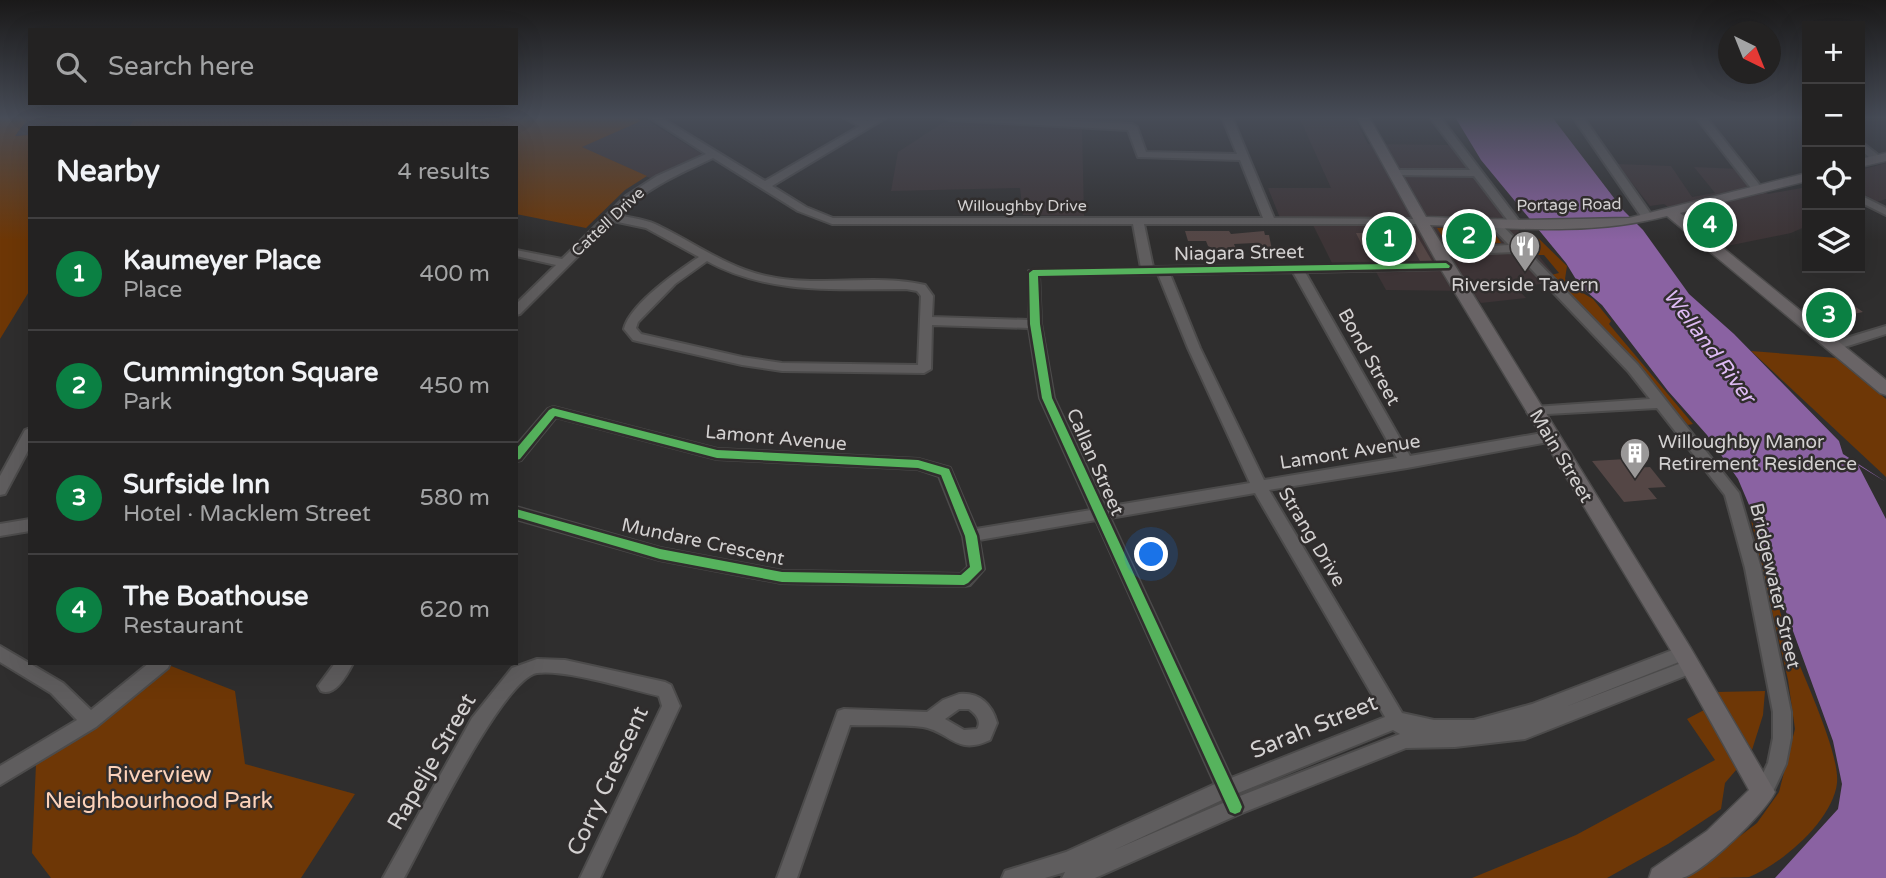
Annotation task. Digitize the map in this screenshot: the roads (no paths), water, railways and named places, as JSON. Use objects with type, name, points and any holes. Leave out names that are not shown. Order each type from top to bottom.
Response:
[{"type":"main road","name":"Main Street","points":[[1386,158],[1442,259],[1686,660],[1763,792]]},
{"type":"main road","name":"Portage Road","points":[[1420,221],[1518,224],[1650,220],[1670,212],[1802,178]]},
{"type":"main road","points":[[1670,212],[1886,389]]},
{"type":"main road","points":[[1650,220],[1677,227],[1726,256]]},
{"type":"main road","points":[[1513,244],[1518,224]]},
{"type":"main road","points":[[1661,878],[1700,852],[1745,816],[1763,792]]},
{"type":"street","name":"Cattell Drive","points":[[518,309],[630,198],[653,182],[705,158]]},
{"type":"street","name":"Willoughby Drive","points":[[720,158],[817,217],[841,222],[1420,221]]},
{"type":"street","points":[[764,186],[812,158]]},
{"type":"street","points":[[1244,158],[1270,221]]},
{"type":"street","points":[[1465,158],[1518,224]]},
{"type":"street","points":[[1607,158],[1650,220]]},
{"type":"street","points":[[1733,158],[1758,190]]},
{"type":"street","points":[[1394,173],[1476,173]]},
{"type":"street","points":[[1865,201],[1886,212]]},
{"type":"street","points":[[610,217],[649,225],[743,274],[779,283],[917,287],[927,296],[924,369],[782,367],[742,361],[637,337],[629,329],[632,321],[671,281],[706,257]]},
{"type":"street","name":"Strang Drive","points":[[1138,222],[1155,271],[1259,486],[1397,720],[1406,740]]},
{"type":"street","name":"Bridgewater Street","points":[[1494,223],[1596,327],[1717,470],[1732,493],[1739,508],[1783,712],[1777,764],[1763,792]]},
{"type":"street","name":"Niagara Street","points":[[1032,273],[1298,270],[1442,259],[1513,244]]},
{"type":"street","points":[[518,253],[565,263]]},
{"type":"street","name":"Bond Street","points":[[1298,270],[1407,463]]},
{"type":"street","name":"Callan Street","points":[[1032,273],[1035,324],[1047,398],[1235,807]]},
{"type":"street","points":[[925,321],[1035,324]]},
{"type":"street","points":[[1835,346],[1886,330]]},
{"type":"street","points":[[1534,412],[1661,403]]},
{"type":"street","name":"Lamont Avenue","points":[[518,453],[553,412],[717,454],[918,464],[945,472],[971,536],[1549,437]]},
{"type":"street","points":[[0,490],[28,437]]},
{"type":"street","name":"Mundare Crescent","points":[[518,514],[660,554],[782,578],[964,580],[975,569],[971,536]]},
{"type":"street","points":[[0,530],[28,525]]},
{"type":"street","points":[[0,653],[57,688],[90,721]]},
{"type":"street","points":[[1072,878],[1235,807],[1406,740],[1455,739],[1525,731],[1686,660]]},
{"type":"street","name":"Sarah Street","points":[[1012,878],[1068,861],[1225,789],[1397,720],[1434,728],[1474,728],[1533,712],[1686,660]]},
{"type":"street","points":[[0,776],[90,721],[160,665]]},
{"type":"street","points":[[327,685],[343,665]]},
{"type":"street","name":"Corry Crescent","points":[[518,673],[537,666],[565,667],[665,690],[671,706],[590,878]]},
{"type":"street","name":"Rapelje Street","points":[[393,878],[478,724],[518,673]]},
{"type":"street","points":[[787,878],[844,717],[930,720]]},
{"type":"water","name":"Welland River","points":[[1480,158],[1583,158],[1624,211],[1643,230],[1689,294],[1734,334],[1839,441],[1843,454],[1886,482],[1858,465],[1886,519],[1886,878],[1775,878],[1838,809],[1842,784],[1833,741],[1765,554],[1758,526],[1738,479],[1707,435],[1668,391],[1602,305],[1580,286],[1566,263]]},
{"type":"place","name":"The Boathouse","points":[[1710,225]]},
{"type":"place","name":"Cummington Square","points":[[1469,236]]},
{"type":"place","name":"Kaumeyer Place","points":[[1389,239]]},
{"type":"place","name":"Riverside Tavern","points":[[1525,273]]},
{"type":"place","name":"Surfside Inn","points":[[1829,315]]},
{"type":"place","name":"Willoughby Manor Retirement Residence","points":[[1635,480]]},
{"type":"park label","name":"Riverview Neighbourhood Park","points":[[159,788]]}]
